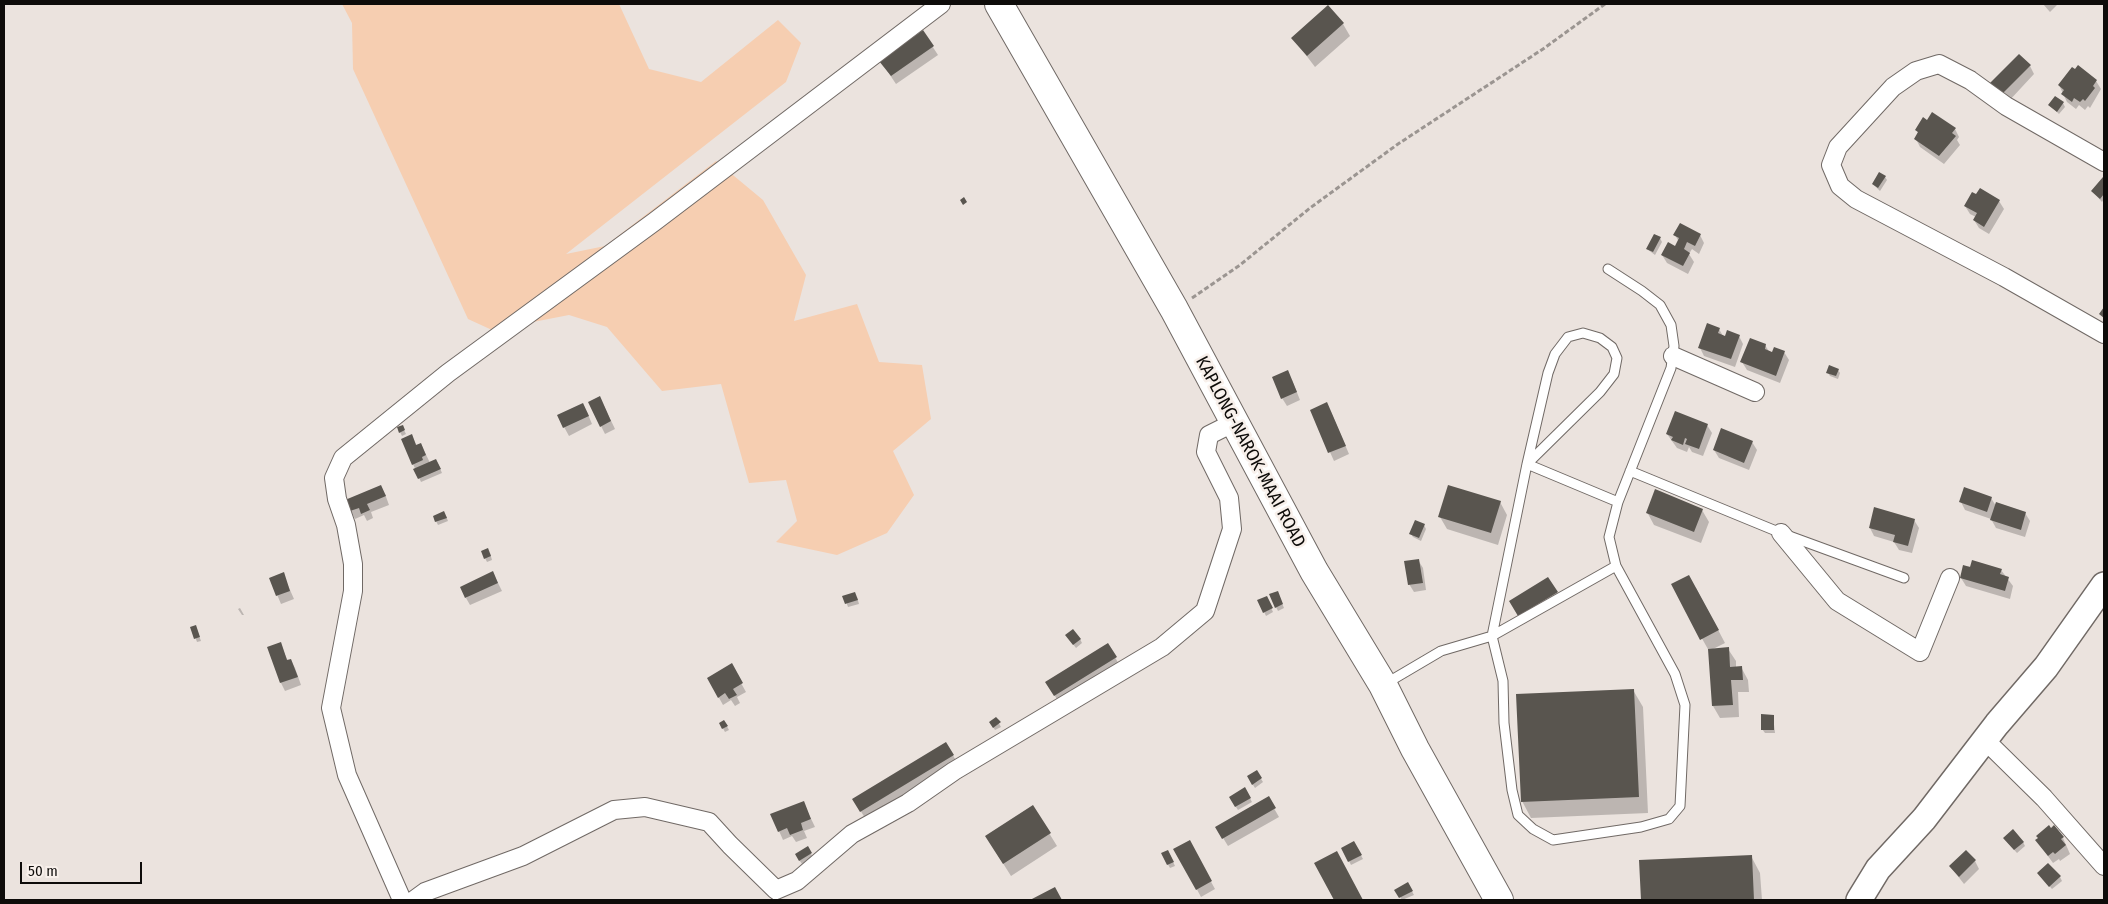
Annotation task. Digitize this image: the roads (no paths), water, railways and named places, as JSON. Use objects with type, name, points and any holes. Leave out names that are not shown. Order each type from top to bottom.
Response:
[{"type":"highway","name":"KAPLONG-NAROK-MAAI ROAD","points":[[999,4],[1174,310],[1314,571],[1383,685],[1415,749],[1499,900]]},
{"type":"main road","points":[[1859,900],[1878,869],[1924,819],[1960,771],[1986,741],[1997,724],[2046,667],[2104,585]]},
{"type":"street","points":[[402,900],[347,775],[331,708],[353,591],[353,564],[334,478],[343,458],[448,373],[654,222],[941,4]]},
{"type":"street","points":[[2104,162],[2006,106],[1970,80],[1939,64],[1916,71],[1893,87],[1838,147],[1831,165],[1840,186],[1856,199],[2004,277],[2104,334]]},
{"type":"street","points":[[1673,356],[1755,392]]},
{"type":"street","points":[[414,900],[425,892],[523,856],[614,810],[645,807],[709,822],[776,890],[797,881],[852,834],[908,803],[954,771],[1162,647],[1205,611],[1232,529],[1230,498],[1206,452],[1209,435],[1233,423]]},
{"type":"street","points":[[1781,533],[1838,601],[1920,652],[1950,578]]},
{"type":"street","points":[[1986,741],[2044,798],[2104,866]]},
{"type":"lane","points":[[1526,464],[1600,392],[1614,374],[1618,358],[1612,347],[1600,338],[1583,333],[1568,338],[1555,354],[1548,373],[1526,464],[1492,636],[1504,681],[1504,723],[1512,790],[1518,815],[1532,828],[1553,840],[1641,827],[1669,820],[1680,806],[1685,705],[1674,674],[1616,566],[1609,537],[1618,502],[1671,368],[1674,346],[1671,325],[1660,305],[1608,269]]},
{"type":"lane","points":[[1526,464],[1618,502]]},
{"type":"lane","points":[[1630,471],[1781,533],[1904,578]]},
{"type":"lane","points":[[1383,685],[1441,651],[1492,636],[1616,566]]}]
